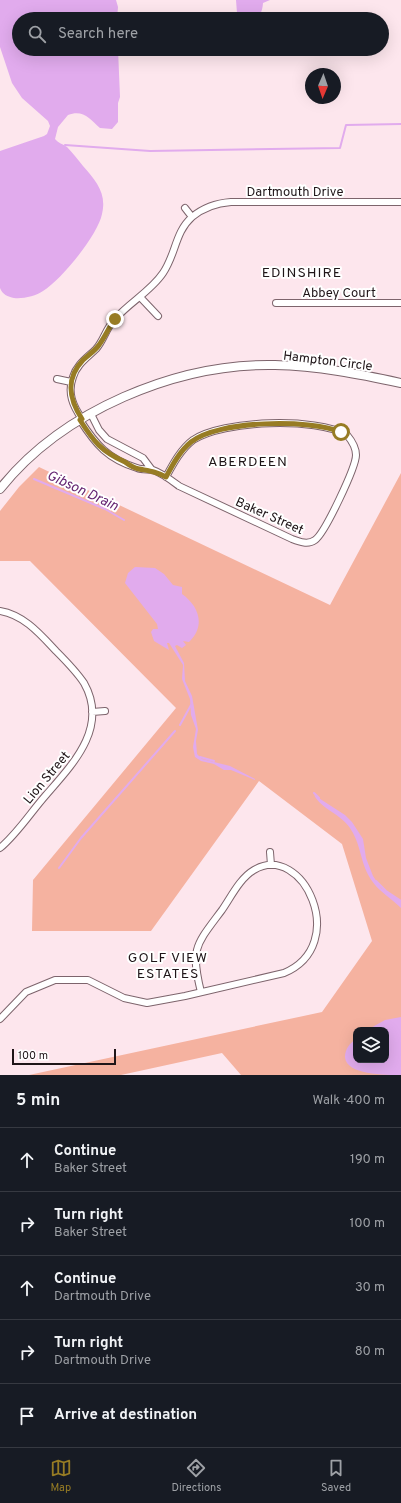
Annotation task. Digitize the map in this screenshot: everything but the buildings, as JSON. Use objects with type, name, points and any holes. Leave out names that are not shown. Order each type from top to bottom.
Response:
[{"type":"street","name":"Dartmouth Drive","points":[[71,382],[78,367],[99,345],[115,319],[140,297],[163,273],[179,234],[192,217],[208,207],[231,202],[401,202]]},
{"type":"street","points":[[185,208],[192,217]]},
{"type":"street","points":[[140,297],[158,316]]},
{"type":"street","name":"Abbey Court","points":[[276,303],[401,303]]},
{"type":"street","name":"Hampton Circle","points":[[0,489],[48,442],[91,414],[137,392],[203,372],[274,365],[311,367],[401,383]]},
{"type":"street","points":[[58,379],[71,382],[71,400],[81,420]]},
{"type":"street","name":"Baker Street","points":[[91,414],[103,435],[115,445],[143,458],[152,470]]},
{"type":"street","name":"Baker Street","points":[[81,420],[95,443],[109,455],[138,469],[152,470],[186,489],[292,539],[307,543],[316,539],[323,530],[351,473],[355,462],[355,450],[347,435],[325,427],[275,423],[230,428],[206,434],[192,441],[179,455],[166,477]]},
{"type":"street","points":[[109,455],[115,445]]},
{"type":"street","name":"Lion Street","points":[[0,611],[17,616],[29,624],[75,671],[88,691],[92,712],[90,733],[75,761],[0,848]]},
{"type":"street","points":[[92,712],[105,711]]},
{"type":"street","points":[[270,852],[271,865]]},
{"type":"street","points":[[0,1019],[26,992],[47,982],[60,980],[88,980],[124,998],[139,1002],[156,1002],[284,973],[303,961],[311,951],[317,933],[318,924],[311,897],[301,880],[292,872],[282,867],[271,865],[259,867],[243,879],[199,943],[196,951],[195,965],[200,992]]},
{"type":"shaded area","points":[[0,0],[116,0],[118,12],[12,12],[12,56],[118,56],[120,97],[118,103],[118,122],[112,129],[100,128],[89,118],[78,113],[68,115],[58,127],[55,139],[69,149],[96,182],[102,194],[102,214],[94,233],[69,267],[51,285],[40,293],[21,298],[7,296],[0,288],[0,151],[44,136],[47,134],[50,126],[48,121],[22,98],[12,83],[0,47]]},
{"type":"shaded area","points":[[236,0],[270,0],[263,3],[261,12],[237,12]]},
{"type":"shaded area","points":[[39,467],[330,605],[401,473],[401,1075],[241,1075],[222,1053],[121,1075],[29,1075],[322,1012],[372,941],[342,844],[259,781],[151,931],[32,931],[33,880],[176,708],[30,561],[0,561],[0,511],[19,487]]},
{"type":"shaded area","points":[[135,567],[155,568],[164,574],[173,585],[182,587],[182,594],[193,604],[198,616],[199,623],[194,636],[189,642],[183,641],[186,645],[182,648],[177,645],[175,646],[184,663],[185,681],[192,696],[198,730],[196,741],[197,754],[202,759],[230,766],[255,780],[231,770],[224,770],[214,764],[201,761],[195,757],[193,747],[196,729],[191,715],[190,699],[182,679],[183,665],[169,643],[167,643],[169,650],[154,641],[151,632],[153,629],[158,629],[157,624],[125,583],[128,573]]},
{"type":"shaded area","points":[[314,795],[345,815],[352,822],[363,839],[366,858],[373,876],[381,888],[401,901],[401,908],[372,882],[365,868],[359,848],[350,828],[342,819],[321,804]]},
{"type":"shaded area","points":[[401,1017],[401,1075],[367,1073],[352,1067],[347,1063],[345,1057],[347,1049],[353,1042],[353,1063],[389,1063],[389,1027],[372,1027],[385,1020]]},
{"type":"waterway","points":[[65,145],[150,151],[340,148],[346,125],[401,124]]},
{"type":"waterway","name":"Gibson Drain","points":[[34,479],[105,509],[124,520]]},
{"type":"waterway","points":[[180,725],[191,705]]},
{"type":"waterway","points":[[59,868],[81,838],[175,731]]},
{"type":"waterway","name":"Gibson Drain","points":[[200,757],[214,761]]},
{"type":"waterway","name":"Gibson Drain","points":[[314,793],[319,798]]},
{"type":"waterway","name":"Gibson Drain","points":[[376,881],[386,891],[401,901]]},
{"type":"district","name":"EDINSHIRE","points":[[302,272]]},
{"type":"district","name":"ABERDEEN","points":[[248,461]]},
{"type":"district","name":"GOLF VIEW ESTATES","points":[[168,966]]},
{"type":"route","points":[[115,319],[106,331],[99,345],[83,360],[74,372],[70,392],[75,410],[82,419],[80,420],[90,437],[103,451],[116,459],[138,469],[152,470],[166,477],[179,455],[192,441],[217,430],[275,423],[325,427],[341,432]]}]
